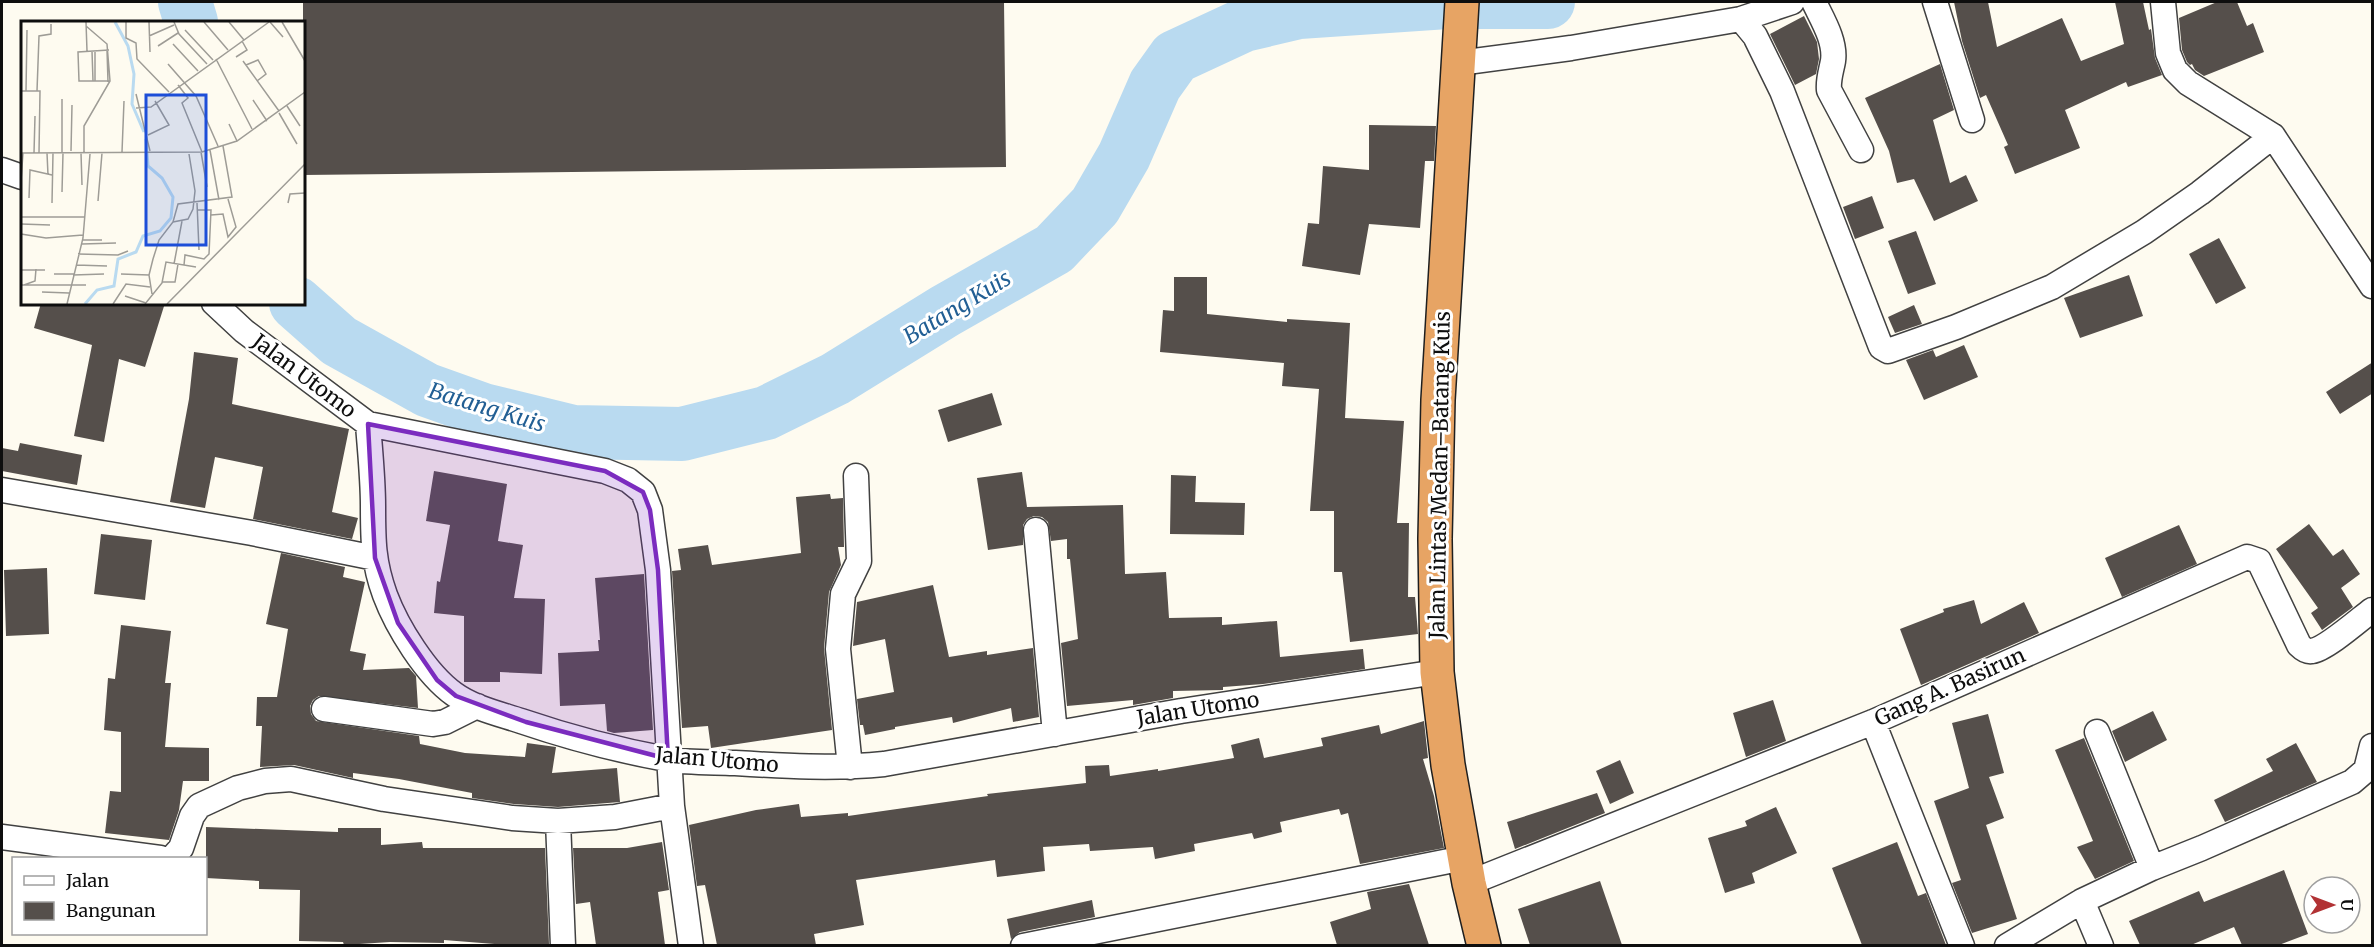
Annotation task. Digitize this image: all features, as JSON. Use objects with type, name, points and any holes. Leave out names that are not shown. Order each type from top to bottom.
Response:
[{"type":"highway","name":"Jalan Lintas Medan–Batang Kuis","points":[[1462,15],[1438,390],[1435,538],[1437,672],[1448,765],[1467,870],[1484,945]]},
{"type":"street","points":[[1459,63],[1571,48],[1741,19],[1792,2]]},
{"type":"street","points":[[1814,2],[1833,48],[1828,90],[1861,150]]},
{"type":"street","points":[[1935,2],[1972,120]]},
{"type":"street","points":[[2163,2],[2168,53],[2175,70],[2188,83],[2273,136],[2373,286]]},
{"type":"street","points":[[1741,19],[1755,36],[1782,91],[1881,347],[1888,351],[1956,327],[2052,286],[2144,232],[2200,193],[2273,136]]},
{"type":"street","points":[[2,171],[21,177]]},
{"type":"street","name":"Jalan Utomo","points":[[215,304],[244,331],[368,424],[373,506],[372,537],[375,558],[385,595],[398,623],[437,680],[456,696],[477,706],[575,738],[668,759],[805,767],[850,767],[884,764],[1181,711],[1437,672]]},
{"type":"street","points":[[368,424],[605,471],[628,480],[643,492],[650,510],[658,570],[672,806],[691,945]]},
{"type":"street","points":[[850,767],[838,649],[843,594],[857,567],[860,555],[856,476]]},
{"type":"street","points":[[2,490],[252,533],[375,558]]},
{"type":"street","points":[[1036,530],[1055,734]]},
{"type":"street","name":"Gang A. Basirun","points":[[1023,945],[1467,870],[1873,723],[2247,557],[2259,561],[2279,608],[2299,645],[2304,649],[2310,651],[2320,647],[2373,610]]},
{"type":"street","points":[[324,709],[433,724],[445,723],[477,706]]},
{"type":"street","points":[[1873,723],[1962,945]]},
{"type":"street","points":[[2097,732],[2152,868]]},
{"type":"street","points":[[2007,945],[2082,902],[2152,868],[2352,782],[2366,770],[2373,746]]},
{"type":"street","points":[[173,857],[181,848],[192,816],[199,806],[238,788],[265,781],[291,779],[384,799],[512,818],[558,821],[615,818],[672,806]]},
{"type":"street","points":[[558,821],[563,945]]},
{"type":"street","points":[[2,837],[152,857]]},
{"type":"street","points":[[2082,902],[2102,945]]},
{"type":"highlighted area","points":[[368,424],[605,471],[643,492],[650,510],[658,570],[668,759],[526,722],[456,696],[437,680],[398,623],[375,558]]},
{"type":"building","points":[[303,2],[1004,2],[1006,167],[304,175]]},
{"type":"building","points":[[1954,2],[1988,2],[1997,47],[2062,18],[2081,61],[2124,44],[2115,2],[2143,2],[2149,30],[2151,29],[2155,58],[2162,75],[2128,87],[2126,82],[2065,110],[2080,148],[2015,174],[2004,147],[2008,145],[1986,95],[1980,98],[1962,41]]},
{"type":"building","points":[[2217,2],[2237,2],[2247,26],[2253,23],[2264,52],[2204,76],[2187,62],[2182,50],[2179,18]]},
{"type":"building","points":[[1804,16],[1817,42],[1819,59],[1816,74],[1795,85],[1770,34]]},
{"type":"building","points":[[1940,64],[1954,110],[1933,120],[1950,183],[1966,175],[1978,201],[1934,221],[1914,179],[1897,183],[1889,151],[1865,98]]},
{"type":"building","points":[[1369,125],[1436,126],[1434,161],[1425,161],[1420,228],[1369,224],[1360,275],[1302,266],[1308,223],[1319,224],[1323,166],[1369,170]]},
{"type":"building","points":[[1872,196],[1884,228],[1855,239],[1843,207]]},
{"type":"building","points":[[1916,231],[1936,284],[1908,294],[1888,241]]},
{"type":"building","points":[[2219,238],[2246,288],[2216,304],[2189,254]]},
{"type":"building","points":[[2129,275],[2143,316],[2080,338],[2064,298]]},
{"type":"building","points":[[1174,277],[1207,277],[1207,314],[1287,322],[1287,319],[1350,323],[1345,418],[1404,421],[1397,523],[1409,523],[1408,597],[1415,597],[1418,634],[1350,642],[1342,572],[1334,572],[1334,511],[1310,511],[1319,389],[1282,386],[1284,363],[1160,352],[1163,310],[1174,311]]},
{"type":"building","points":[[41,304],[165,304],[145,367],[119,359],[104,442],[74,436],[92,345],[34,328]]},
{"type":"building","points":[[1914,305],[1922,324],[1895,333],[1888,317]]},
{"type":"building","points":[[1964,345],[1978,377],[1924,400],[1906,360],[1933,350],[1936,357]]},
{"type":"building","points":[[194,352],[238,358],[232,404],[349,429],[332,512],[358,518],[352,539],[253,519],[263,467],[215,457],[205,508],[170,502],[189,399]]},
{"type":"building","points":[[2373,362],[2373,393],[2340,414],[2326,392]]},
{"type":"building","points":[[992,393],[1002,425],[948,442],[938,410]]},
{"type":"building","points":[[20,443],[82,455],[77,485],[2,471],[2,448],[18,451]]},
{"type":"building","points":[[434,471],[507,484],[498,541],[523,545],[514,598],[545,599],[542,674],[500,672],[500,682],[464,682],[464,616],[434,613],[437,581],[440,582],[450,525],[426,521]]},
{"type":"building","points":[[1022,472],[1027,507],[1123,505],[1125,574],[1166,572],[1169,618],[1222,617],[1222,625],[1277,621],[1280,657],[1363,649],[1365,669],[1263,684],[1223,687],[1223,690],[1173,691],[1173,698],[1133,705],[1133,700],[1067,706],[1061,643],[1078,639],[1070,559],[1067,559],[1067,539],[1051,541],[1048,522],[1042,517],[1034,516],[1027,519],[1023,525],[1023,545],[988,550],[977,478]]},
{"type":"building","points":[[1171,475],[1196,476],[1195,502],[1245,503],[1244,535],[1170,534]]},
{"type":"building","points":[[830,494],[831,499],[843,498],[844,547],[838,547],[841,565],[829,592],[824,648],[832,730],[711,748],[708,726],[682,728],[672,571],[681,570],[678,549],[708,545],[712,565],[801,553],[796,497]]},
{"type":"building","points":[[2309,524],[2333,556],[2343,549],[2360,574],[2341,588],[2353,607],[2322,630],[2311,613],[2318,608],[2276,549]]},
{"type":"building","points":[[2179,525],[2197,564],[2122,597],[2105,558]]},
{"type":"building","points":[[101,534],[152,540],[145,600],[94,594]]},
{"type":"building","points":[[281,553],[345,567],[343,577],[365,582],[350,651],[366,654],[363,670],[409,668],[416,676],[418,708],[319,696],[310,706],[311,714],[316,721],[419,736],[420,744],[465,753],[525,757],[527,743],[556,747],[552,773],[617,768],[620,802],[558,807],[514,804],[472,798],[472,793],[399,779],[353,773],[353,778],[294,765],[260,767],[262,726],[256,726],[257,697],[277,697],[288,629],[266,624]]},
{"type":"building","points":[[47,568],[49,634],[6,636],[4,570]]},
{"type":"building","points":[[644,574],[653,730],[614,733],[607,731],[605,704],[560,706],[558,653],[599,651],[595,578]]},
{"type":"building","points":[[933,585],[949,657],[987,651],[987,655],[1033,648],[1039,717],[1013,722],[1011,708],[953,723],[952,717],[865,735],[863,725],[860,725],[857,699],[894,692],[885,639],[853,646],[857,602]]},
{"type":"building","points":[[1974,600],[1981,624],[2024,602],[2039,633],[1921,685],[1900,629],[1944,612],[1943,609]]},
{"type":"building","points":[[121,625],[171,631],[165,683],[171,683],[165,747],[209,748],[209,781],[183,781],[179,810],[169,840],[105,833],[110,791],[121,792],[121,732],[104,730],[108,678],[115,679]]},
{"type":"building","points":[[1773,700],[1786,741],[1746,757],[1733,713]]},
{"type":"building","points":[[2153,711],[2167,740],[2125,762],[2112,731]]},
{"type":"building","points":[[1988,714],[2004,773],[1989,777],[2004,818],[1986,825],[2017,919],[1972,933],[1952,883],[1961,880],[1934,801],[1969,788],[1952,723]]},
{"type":"building","points":[[1424,721],[1428,758],[1423,759],[1434,796],[1444,848],[1360,864],[1348,813],[1341,815],[1339,809],[1280,822],[1282,832],[1254,839],[1252,833],[1194,844],[1195,851],[1155,859],[1153,847],[1090,851],[1089,844],[1043,847],[1045,871],[997,877],[995,860],[856,880],[864,925],[814,934],[816,945],[717,945],[705,885],[697,886],[689,825],[756,810],[799,804],[801,817],[848,813],[848,816],[988,796],[987,794],[1086,783],[1085,766],[1109,765],[1110,776],[1158,769],[1158,771],[1234,758],[1231,745],[1259,738],[1264,758],[1323,746],[1321,738],[1379,725],[1381,734]]},
{"type":"building","points":[[2084,738],[2134,861],[2095,879],[2077,847],[2093,841],[2055,750]]},
{"type":"building","points":[[2296,743],[2317,782],[2225,822],[2214,800],[2273,771],[2266,759]]},
{"type":"building","points":[[1620,760],[1634,793],[1610,804],[1596,771]]},
{"type":"building","points":[[1597,793],[1605,813],[1515,849],[1507,822]]},
{"type":"building","points":[[1776,807],[1797,853],[1752,873],[1755,883],[1725,893],[1708,838],[1747,826],[1745,821]]},
{"type":"building","points":[[206,827],[338,832],[338,828],[381,828],[381,845],[422,842],[423,848],[545,848],[549,944],[507,945],[444,940],[444,943],[390,942],[344,945],[343,942],[299,941],[300,890],[259,889],[259,881],[207,878]]},
{"type":"building","points":[[662,842],[669,890],[658,892],[665,945],[596,945],[590,902],[576,904],[573,848],[627,848]]},
{"type":"building","points":[[1897,842],[1918,896],[1926,893],[1946,945],[1862,945],[1832,868]]},
{"type":"building","points":[[2284,870],[2302,918],[2302,935],[2305,935],[2279,945],[2242,945],[2234,927],[2191,945],[2140,945],[2129,921],[2199,891],[2204,902]]},
{"type":"building","points":[[1600,881],[1622,945],[1530,945],[1518,909]]},
{"type":"building","points":[[1409,884],[1429,945],[1337,945],[1330,922],[1371,909],[1367,892]]},
{"type":"building","points":[[1092,900],[1095,917],[1020,932],[1011,939],[1007,919]]},
{"type":"waterway","name":"Batang Kuis","points":[[185,2],[191,21]]},
{"type":"waterway","name":"Batang Kuis","points":[[297,304],[339,341],[427,390],[483,410],[573,432],[682,434],[766,413],[835,379],[945,311],[1054,249],[1095,206],[1124,156],[1155,85],[1175,57],[1244,25],[1299,12],[1447,2],[1548,2]]}]
